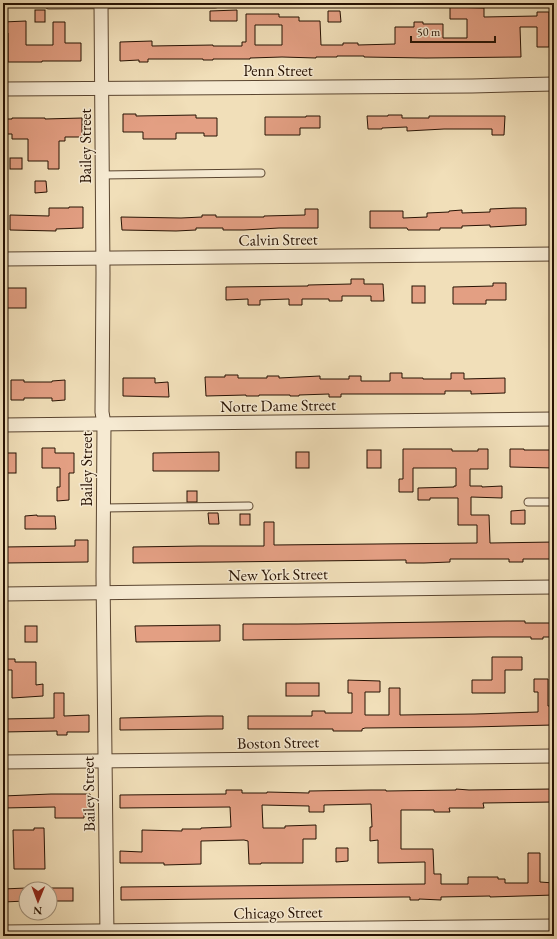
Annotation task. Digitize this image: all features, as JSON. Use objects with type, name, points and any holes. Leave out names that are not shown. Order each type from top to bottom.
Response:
[{"type":"street","name":"Bailey Street","points":[[101,4],[102,412],[104,424],[103,593],[107,934]]},
{"type":"street","name":"Penn Street","points":[[3,89],[472,86],[554,84]]},
{"type":"street","name":"Calvin Street","points":[[3,258],[554,254]]},
{"type":"street","name":"Notre Dame Street","points":[[3,425],[554,419]]},
{"type":"street","name":"New York Street","points":[[3,594],[554,587]]},
{"type":"street","name":"Boston Street","points":[[3,762],[554,756]]},
{"type":"street","name":"Chicago Street","points":[[3,932],[107,934],[554,926]]},
{"type":"lane","points":[[49,5],[215,4]]},
{"type":"lane","points":[[102,175],[261,173]]},
{"type":"lane","points":[[528,502],[554,502]]},
{"type":"lane","points":[[103,508],[249,506]]},
{"type":"building","points":[[450,7],[484,8],[484,17],[537,16],[537,12],[549,12],[549,47],[537,47],[537,27],[520,27],[521,57],[426,58],[337,56],[316,58],[282,57],[213,60],[148,59],[148,62],[139,62],[139,60],[120,61],[120,42],[152,41],[152,46],[242,46],[242,42],[246,42],[246,14],[279,14],[279,17],[299,17],[299,21],[320,21],[321,45],[343,45],[343,43],[358,43],[358,45],[395,44],[395,27],[414,27],[414,22],[423,22],[423,24],[443,24],[443,38],[467,38],[467,19],[450,19]],"holes":[[[255,25],[282,25],[282,45],[255,45]]]},
{"type":"building","points":[[35,10],[45,10],[45,22],[35,22]]},
{"type":"building","points":[[237,10],[237,21],[210,21],[210,11]]},
{"type":"building","points":[[328,11],[340,11],[341,22],[328,22]]},
{"type":"building","points":[[26,21],[26,45],[53,45],[53,22],[65,22],[65,43],[81,43],[81,61],[8,62],[8,33],[3,33],[3,22]]},
{"type":"building","points":[[123,114],[136,114],[136,116],[196,115],[196,118],[217,118],[217,136],[204,136],[204,133],[176,133],[176,139],[143,139],[143,132],[123,132]]},
{"type":"building","points":[[402,115],[402,118],[429,118],[429,116],[505,116],[504,135],[492,135],[492,129],[407,131],[407,127],[368,129],[367,116]]},
{"type":"building","points":[[320,116],[320,128],[300,128],[300,135],[265,135],[265,117]]},
{"type":"building","points":[[82,118],[82,137],[65,137],[65,141],[59,141],[59,169],[48,169],[48,161],[28,161],[28,139],[12,139],[12,134],[3,134],[3,119]]},
{"type":"building","points":[[10,158],[22,158],[22,169],[10,169]]},
{"type":"building","points":[[35,181],[46,181],[47,192],[35,193]]},
{"type":"building","points":[[83,207],[83,228],[56,229],[56,231],[10,230],[10,215],[49,216],[49,208]]},
{"type":"building","points":[[526,208],[526,225],[490,227],[490,225],[462,226],[462,228],[440,228],[440,230],[370,228],[370,211],[403,211],[403,218],[427,217],[427,213],[449,211],[462,210],[462,213],[490,212],[490,209]]},
{"type":"building","points":[[305,209],[318,209],[318,228],[223,230],[223,228],[196,228],[196,230],[176,231],[122,230],[121,217],[181,218],[216,215],[216,217],[264,217],[305,215]]},
{"type":"building","points":[[351,279],[364,279],[364,284],[383,284],[384,301],[371,301],[371,296],[342,296],[342,301],[329,301],[329,299],[302,299],[302,305],[289,305],[289,299],[260,300],[260,305],[248,305],[248,299],[226,300],[226,287],[351,284]]},
{"type":"building","points":[[493,283],[506,283],[506,300],[486,300],[486,304],[453,304],[453,287],[493,286]]},
{"type":"building","points":[[412,286],[425,286],[425,303],[412,303]]},
{"type":"building","points":[[3,288],[26,288],[26,308],[3,308]]},
{"type":"building","points":[[390,373],[402,373],[402,378],[423,379],[451,379],[451,373],[464,373],[464,379],[505,378],[505,393],[471,394],[471,391],[445,391],[445,394],[341,394],[341,397],[329,397],[329,394],[299,396],[206,396],[205,377],[225,377],[225,375],[238,375],[238,378],[267,378],[267,376],[279,376],[279,378],[320,376],[320,379],[349,379],[349,376],[361,376],[361,381],[390,381]]},
{"type":"building","points":[[123,378],[155,378],[155,383],[168,382],[169,397],[123,396]]},
{"type":"building","points":[[11,380],[24,380],[24,382],[52,382],[65,380],[65,400],[52,401],[52,398],[24,398],[24,400],[11,400]]},
{"type":"building","points":[[42,448],[55,448],[55,453],[74,453],[74,473],[69,473],[69,500],[57,501],[57,487],[60,487],[60,468],[42,468]]},
{"type":"building","points":[[403,449],[452,449],[452,451],[478,451],[478,449],[488,449],[488,469],[470,469],[470,486],[502,486],[502,498],[471,497],[471,515],[489,515],[490,543],[554,542],[554,559],[523,559],[523,562],[509,562],[509,559],[450,559],[450,562],[424,563],[406,563],[406,560],[402,560],[133,563],[133,547],[264,546],[264,522],[274,522],[274,545],[477,543],[477,525],[458,525],[458,498],[430,498],[430,500],[418,500],[418,488],[456,486],[456,468],[413,468],[413,492],[399,492],[399,479],[403,479]]},
{"type":"building","points":[[510,449],[554,450],[554,468],[510,467]]},
{"type":"building","points":[[367,450],[381,450],[381,468],[367,468]]},
{"type":"building","points":[[219,452],[219,471],[153,471],[153,453]]},
{"type":"building","points":[[296,452],[309,452],[309,468],[296,468]]},
{"type":"building","points":[[3,453],[16,453],[16,473],[3,473]]},
{"type":"building","points":[[187,491],[197,491],[197,502],[187,502]]},
{"type":"building","points":[[525,510],[525,524],[511,524],[511,511]]},
{"type":"building","points":[[208,513],[218,513],[219,524],[209,524]]},
{"type":"building","points":[[240,514],[250,514],[250,525],[240,525]]},
{"type":"building","points":[[25,516],[55,516],[56,529],[25,529]]},
{"type":"building","points":[[75,540],[88,540],[88,562],[5,563],[4,547],[75,546]]},
{"type":"building","points":[[525,621],[525,623],[554,623],[554,637],[543,637],[543,639],[531,639],[531,637],[489,637],[243,640],[243,624]]},
{"type":"building","points":[[220,625],[220,641],[136,642],[135,626]]},
{"type":"building","points":[[25,626],[37,626],[37,642],[25,642]]},
{"type":"building","points":[[492,657],[522,657],[522,670],[505,670],[505,693],[472,693],[472,680],[492,680]]},
{"type":"building","points":[[5,659],[15,659],[15,662],[36,662],[36,685],[43,684],[43,696],[12,698],[12,670],[5,670]]},
{"type":"building","points":[[534,679],[548,679],[548,706],[553,706],[553,725],[365,728],[362,729],[362,731],[333,731],[333,729],[248,729],[248,716],[312,716],[312,711],[325,711],[325,713],[352,713],[352,693],[348,693],[348,680],[380,681],[380,692],[365,692],[365,715],[389,715],[389,688],[400,688],[400,715],[538,712],[538,692],[534,692]]},
{"type":"building","points":[[286,683],[319,683],[319,696],[286,696]]},
{"type":"building","points":[[54,693],[64,693],[64,716],[89,715],[89,732],[67,732],[67,735],[57,735],[57,731],[3,732],[3,719],[54,718]]},
{"type":"building","points":[[223,716],[223,729],[120,730],[120,718]]},
{"type":"building","points":[[553,789],[553,802],[483,803],[484,808],[449,808],[450,812],[434,812],[434,810],[401,810],[401,849],[433,849],[434,874],[441,874],[441,884],[468,884],[468,877],[498,877],[498,879],[505,879],[505,883],[528,883],[528,853],[540,853],[540,882],[554,883],[554,895],[441,897],[441,900],[410,900],[410,897],[403,897],[121,900],[121,887],[425,884],[425,862],[378,863],[378,840],[370,841],[370,827],[372,827],[371,804],[324,805],[324,812],[309,812],[309,806],[262,805],[263,828],[285,828],[285,826],[316,825],[316,839],[303,839],[303,863],[249,864],[248,841],[244,840],[201,841],[201,864],[164,865],[164,863],[120,863],[120,851],[142,852],[142,830],[182,831],[182,829],[231,827],[230,807],[120,808],[120,795],[226,794],[226,790],[242,790],[242,793],[309,793],[309,791]]},
{"type":"building","points":[[90,794],[90,810],[84,810],[84,818],[55,818],[55,807],[3,808],[3,796]]},
{"type":"building","points":[[34,828],[44,828],[45,869],[14,869],[13,830],[34,830]]},
{"type":"building","points":[[336,848],[348,848],[348,861],[336,862]]},
{"type":"building","points":[[18,888],[18,901],[3,902],[3,889]]},
{"type":"building","points":[[58,888],[73,888],[73,901],[58,901]]}]
